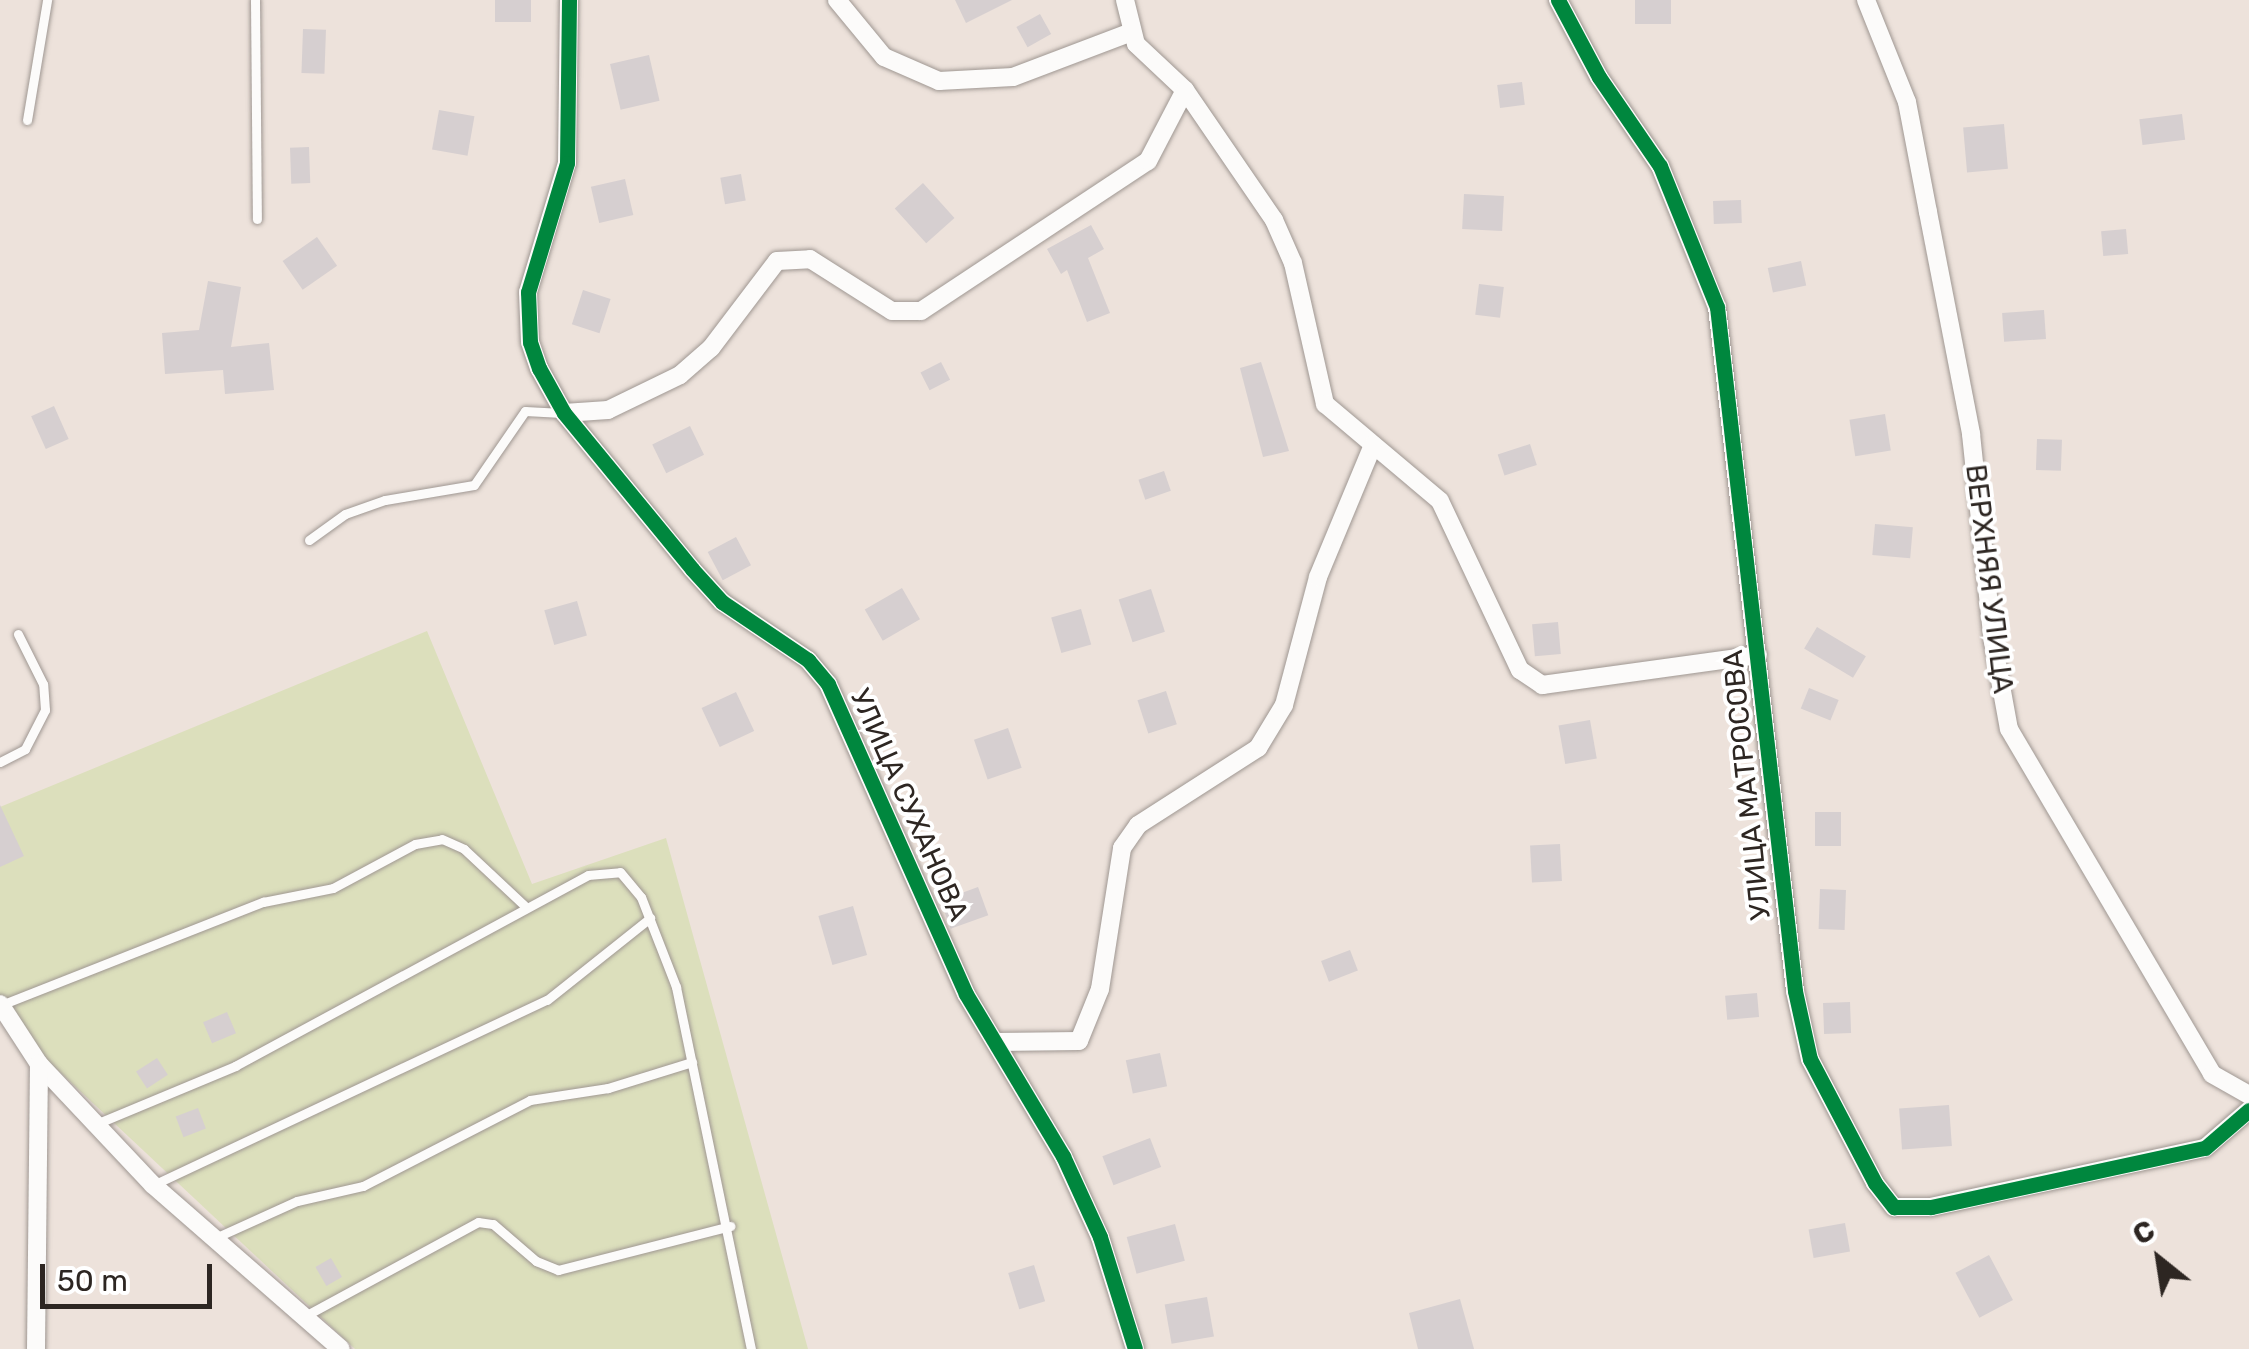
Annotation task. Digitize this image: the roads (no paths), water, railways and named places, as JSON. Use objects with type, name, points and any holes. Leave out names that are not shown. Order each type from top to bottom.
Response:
[{"type":"street","name":"УЛИЦА СУХАНОВА","points":[[569,0],[567,163],[534,266],[527,316],[539,368],[564,413],[722,602],[808,660],[828,684],[966,994],[1063,1156],[1100,1237],[1135,1349]]},
{"type":"street","points":[[837,0],[884,56],[939,81],[1013,77],[1129,33]]},
{"type":"street","points":[[1125,0],[1129,33],[1184,90],[1274,220],[1294,263],[1326,404],[1440,500],[1520,670],[1542,685],[1758,654]]},
{"type":"street","name":"УЛИЦА МАТРОСОВА","points":[[1558,0],[1599,78],[1660,166],[1717,306],[1758,654],[1766,768],[1810,1059],[1894,1207],[1931,1207],[2205,1148],[2249,1110]]},
{"type":"street","name":"ВЕРХНЯЯ УЛИЦА","points":[[1866,0],[1907,102],[1971,434],[1993,642],[2009,729],[2212,1074],[2249,1095]]},
{"type":"street","points":[[564,413],[608,410],[680,375],[712,348],[777,261],[810,259],[892,311],[922,311],[1148,161],[1184,90]]},
{"type":"street","points":[[996,1042],[1079,1041],[1100,990],[1122,848],[1138,825],[1258,748],[1284,705],[1318,577],[1373,445]]},
{"type":"street","points":[[0,1004],[39,1064],[152,1184],[340,1349]]},
{"type":"street","points":[[36,1349],[39,1064]]},
{"type":"lane","points":[[27,120],[47,0]]},
{"type":"lane","points":[[255,0],[257,219]]},
{"type":"lane","points":[[309,540],[345,514],[386,500],[474,484],[524,411],[564,413]]},
{"type":"lane","points":[[0,762],[25,749],[45,710],[43,684],[18,634]]},
{"type":"lane","points":[[0,1004],[263,902],[332,888],[415,844],[442,839],[464,848],[525,906]]},
{"type":"lane","points":[[96,1124],[235,1066],[525,906],[607,870],[631,882],[650,918],[676,987],[730,1226],[751,1349]]},
{"type":"lane","points":[[152,1184],[547,1000],[650,918]]},
{"type":"lane","points":[[212,1239],[297,1201],[363,1186],[530,1100],[608,1088],[692,1062]]},
{"type":"lane","points":[[306,1316],[478,1222],[493,1224],[536,1261],[558,1270],[730,1226]]}]
